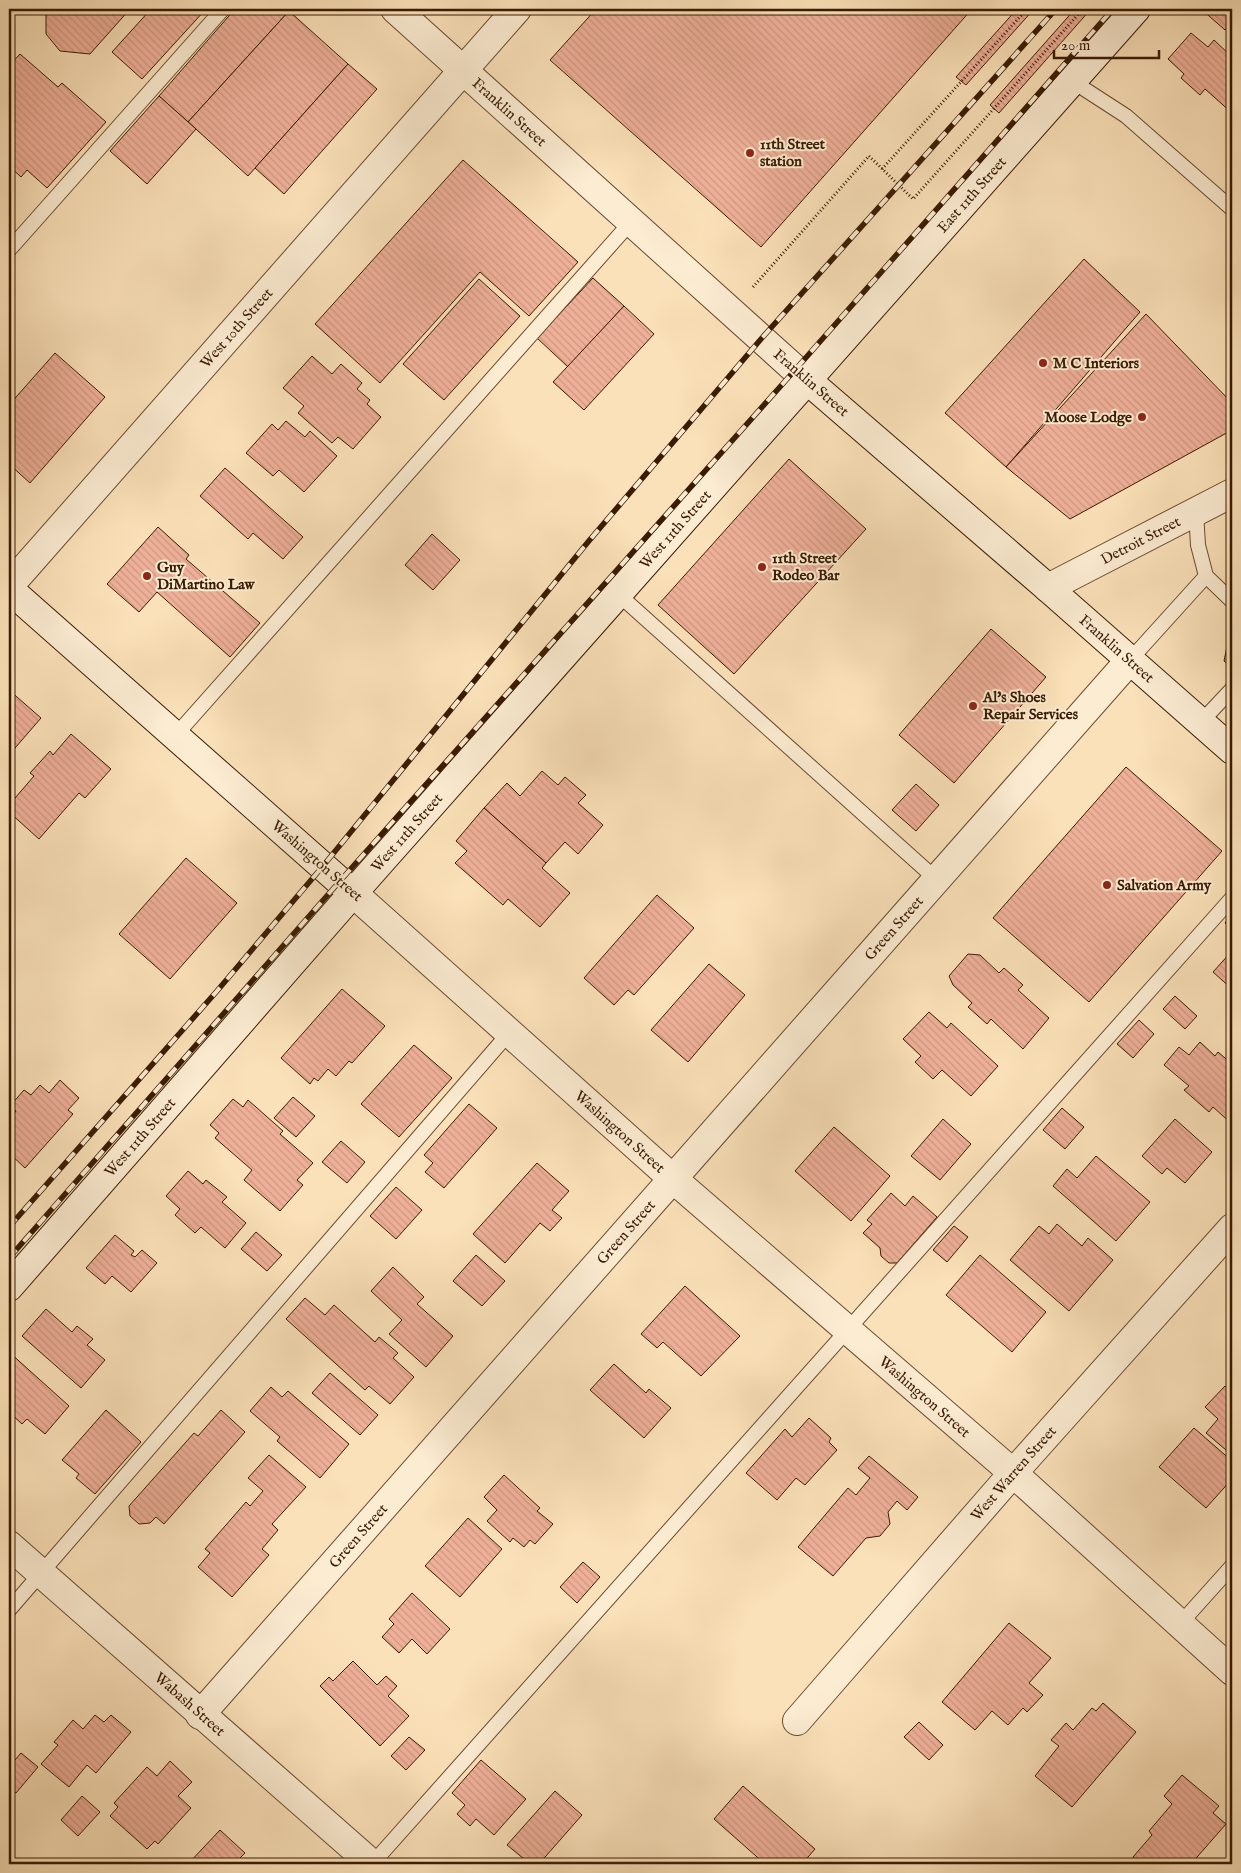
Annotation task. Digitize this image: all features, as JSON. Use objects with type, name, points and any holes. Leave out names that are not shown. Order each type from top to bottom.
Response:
[{"type":"street","name":"Franklin Street","points":[[395,9],[807,380],[1232,750]]},
{"type":"street","name":"West 10th Street","points":[[9,588],[517,9]]},
{"type":"street","name":"East 11th Street","points":[[807,380],[1136,9]]},
{"type":"street","name":"West 11th Street","points":[[9,1287],[353,893],[807,380]]},
{"type":"street","name":"Detroit Street","points":[[1048,588],[1232,493]]},
{"type":"street","name":"Washington Street","points":[[9,588],[672,1178],[1013,1473],[1232,1671]]},
{"type":"street","name":"Green Street","points":[[200,1715],[1130,660]]},
{"type":"street","name":"West Warren Street","points":[[797,1721],[1013,1473],[1232,1228]]},
{"type":"street","name":"Wabash Street","points":[[9,1545],[200,1715],[372,1864]]},
{"type":"lane","points":[[9,250],[223,9]]},
{"type":"lane","points":[[1072,80],[1126,116],[1232,207]]},
{"type":"lane","points":[[175,736],[631,222]]},
{"type":"lane","points":[[1196,512],[1198,545],[1206,576],[1232,601]]},
{"type":"lane","points":[[1130,660],[1206,576]]},
{"type":"lane","points":[[618,594],[936,880]]},
{"type":"lane","points":[[1200,722],[1232,689]]},
{"type":"lane","points":[[372,1864],[1232,898]]},
{"type":"lane","points":[[9,1610],[509,1033]]},
{"type":"lane","points":[[1180,1624],[1232,1566]]},
{"type":"path","points":[[882,169],[1027,9]]},
{"type":"path","points":[[731,312],[869,156],[913,199],[1083,9]]},
{"type":"building","points":[[48,9],[130,9],[90,54],[60,51],[46,34],[46,12]]},
{"type":"building","points":[[151,9],[206,9],[142,79],[112,52]]},
{"type":"building","points":[[235,9],[287,9],[289,11],[188,122],[159,96]]},
{"type":"building","name":"11th Street station","points":[[596,9],[972,9],[761,247],[550,60]]},
{"type":"building","points":[[1017,9],[1034,9],[966,85],[956,77]]},
{"type":"building","points":[[1075,9],[1091,9],[999,113],[990,105]]},
{"type":"building","points":[[1201,9],[1232,9],[1232,21],[1225,30]]},
{"type":"building","points":[[289,11],[348,64],[248,176],[188,122]]},
{"type":"building","points":[[1191,33],[1208,47],[1214,40],[1232,57],[1232,113],[1205,89],[1200,95],[1181,78],[1184,74],[1168,59]]},
{"type":"building","points":[[20,54],[58,87],[62,83],[106,122],[47,188],[27,170],[21,177],[9,166],[9,66]]},
{"type":"building","points":[[348,64],[377,89],[284,194],[255,168]]},
{"type":"building","points":[[159,96],[196,129],[147,184],[110,151]]},
{"type":"building","points":[[463,160],[578,262],[529,316],[480,272],[380,383],[315,324]]},
{"type":"building","name":"M C Interiors","points":[[1084,259],[1140,312],[1006,467],[945,413]]},
{"type":"building","points":[[593,278],[624,306],[568,367],[537,338]]},
{"type":"building","points":[[479,279],[520,316],[444,400],[403,364]]},
{"type":"building","points":[[624,306],[654,334],[584,410],[553,382]]},
{"type":"building","name":"Moose Lodge","points":[[1146,314],[1232,403],[1232,430],[1070,519],[1006,467]]},
{"type":"building","points":[[55,353],[105,397],[30,483],[9,464],[9,405]]},
{"type":"building","points":[[312,356],[332,374],[341,364],[362,383],[357,389],[370,400],[367,404],[381,417],[353,449],[338,437],[332,443],[298,413],[304,406],[283,388]]},
{"type":"building","points":[[286,421],[305,437],[310,431],[337,456],[304,492],[279,470],[273,476],[246,453],[272,424],[278,430]]},
{"type":"building","name":"11th Street Rodeo Bar","points":[[789,459],[866,529],[734,674],[658,605]]},
{"type":"building","points":[[225,468],[303,537],[283,559],[253,533],[248,539],[200,496]]},
{"type":"building","points":[[158,527],[189,555],[186,559],[260,623],[230,657],[157,592],[139,612],[107,584]]},
{"type":"building","points":[[432,534],[460,560],[433,590],[405,565]]},
{"type":"building","points":[[1232,623],[1232,668],[1224,661]]},
{"type":"building","name":"Al's Shoes Repair Services","points":[[991,629],[1046,677],[954,783],[899,735]]},
{"type":"building","points":[[9,690],[41,718],[9,755]]},
{"type":"building","points":[[71,734],[111,769],[85,798],[79,793],[39,839],[9,812],[9,805],[34,776],[30,773],[50,751],[53,755]]},
{"type":"building","name":"Salvation Army","points":[[1126,767],[1222,851],[1089,1002],[993,918]]},
{"type":"building","points":[[542,771],[558,785],[565,777],[586,795],[578,803],[603,825],[578,854],[565,842],[546,863],[484,808],[507,783],[520,796]]},
{"type":"building","points":[[916,784],[939,805],[916,831],[892,810]]},
{"type":"building","points":[[484,808],[546,863],[542,868],[570,893],[540,927],[508,899],[503,905],[455,863],[467,851],[456,841]]},
{"type":"building","points":[[186,858],[237,903],[170,979],[119,934]]},
{"type":"building","points":[[657,895],[694,928],[634,995],[628,990],[614,1005],[584,978]]},
{"type":"building","points":[[1232,915],[1232,929],[1225,923]]},
{"type":"building","points":[[1232,951],[1232,989],[1213,972]]},
{"type":"building","points":[[968,954],[980,955],[999,973],[1004,968],[1023,985],[1018,990],[1049,1018],[1023,1049],[991,1019],[987,1024],[968,1007],[972,1003],[953,985],[949,976]]},
{"type":"building","points":[[709,964],[745,995],[688,1062],[651,1030]]},
{"type":"building","points":[[342,989],[385,1026],[352,1063],[349,1061],[336,1076],[328,1069],[318,1081],[314,1078],[310,1084],[281,1058]]},
{"type":"building","points":[[1175,996],[1197,1016],[1185,1029],[1163,1009]]},
{"type":"building","points":[[929,1012],[947,1028],[951,1023],[998,1066],[971,1096],[942,1070],[933,1079],[915,1062],[921,1056],[903,1039]]},
{"type":"building","points":[[1139,1020],[1154,1034],[1133,1058],[1117,1044]]},
{"type":"building","points":[[1200,1042],[1215,1056],[1218,1052],[1232,1064],[1232,1124],[1213,1107],[1209,1112],[1184,1090],[1189,1086],[1164,1065],[1179,1047],[1189,1055]]},
{"type":"building","points":[[414,1045],[452,1078],[399,1137],[361,1104]]},
{"type":"building","points":[[60,1080],[79,1098],[68,1110],[73,1114],[25,1168],[9,1153],[9,1120],[16,1111],[10,1106],[24,1090],[31,1095],[40,1085],[49,1093]]},
{"type":"building","points":[[293,1097],[315,1116],[296,1137],[274,1118]]},
{"type":"building","points":[[233,1099],[243,1107],[248,1100],[283,1131],[280,1134],[313,1163],[297,1180],[303,1185],[280,1211],[244,1180],[252,1170],[215,1138],[219,1133],[210,1125]]},
{"type":"building","points":[[469,1104],[497,1128],[444,1188],[425,1172],[433,1163],[424,1155]]},
{"type":"building","points":[[1062,1108],[1084,1127],[1065,1149],[1043,1130]]},
{"type":"building","points":[[943,1119],[971,1144],[940,1180],[911,1156]]},
{"type":"building","points":[[1175,1119],[1212,1152],[1185,1183],[1167,1168],[1162,1174],[1142,1156]]},
{"type":"building","points":[[834,1127],[890,1176],[851,1221],[795,1171]]},
{"type":"building","points":[[341,1141],[365,1162],[347,1183],[322,1162]]},
{"type":"building","points":[[1096,1156],[1150,1202],[1116,1241],[1053,1186],[1067,1169],[1077,1178]]},
{"type":"building","points":[[537,1163],[569,1191],[552,1210],[562,1218],[550,1231],[540,1223],[505,1263],[473,1234]]},
{"type":"building","points":[[188,1171],[203,1184],[206,1180],[227,1197],[222,1202],[246,1223],[225,1248],[201,1227],[195,1233],[175,1215],[180,1209],[166,1196]]},
{"type":"building","points":[[396,1187],[422,1210],[396,1239],[370,1216]]},
{"type":"building","points":[[891,1193],[905,1206],[913,1196],[937,1217],[897,1263],[889,1263],[881,1256],[880,1248],[863,1233],[872,1224],[867,1220]]},
{"type":"building","points":[[1057,1224],[1082,1246],[1088,1238],[1113,1260],[1069,1311],[1010,1260],[1039,1226],[1049,1234]]},
{"type":"building","points":[[954,1226],[968,1237],[947,1262],[933,1250]]},
{"type":"building","points":[[256,1232],[282,1255],[267,1271],[241,1249]]},
{"type":"building","points":[[115,1235],[134,1251],[131,1255],[135,1257],[142,1250],[157,1263],[131,1292],[112,1276],[105,1284],[86,1268]]},
{"type":"building","points":[[476,1255],[505,1281],[482,1306],[453,1281]]},
{"type":"building","points":[[980,1255],[1046,1312],[1012,1352],[946,1295]]},
{"type":"building","points":[[393,1267],[424,1297],[417,1304],[453,1336],[426,1367],[389,1334],[402,1320],[371,1291]]},
{"type":"building","points":[[685,1286],[740,1336],[701,1376],[663,1342],[657,1348],[641,1334]]},
{"type":"building","points":[[305,1298],[325,1315],[334,1305],[375,1342],[379,1337],[398,1353],[393,1358],[414,1377],[390,1404],[369,1386],[365,1390],[286,1319]]},
{"type":"building","points":[[46,1309],[72,1332],[77,1326],[93,1339],[87,1345],[105,1360],[81,1388],[22,1336]]},
{"type":"building","points":[[9,1352],[69,1406],[45,1434],[27,1419],[22,1424],[9,1412]]},
{"type":"building","points":[[614,1364],[646,1393],[649,1389],[671,1408],[644,1438],[590,1390]]},
{"type":"building","points":[[330,1373],[378,1415],[360,1435],[312,1393]]},
{"type":"building","points":[[1225,1386],[1232,1393],[1232,1444],[1226,1450],[1206,1433],[1218,1419],[1205,1407]]},
{"type":"building","points":[[271,1387],[282,1397],[288,1391],[349,1444],[320,1478],[277,1441],[280,1437],[250,1411]]},
{"type":"building","points":[[106,1410],[141,1442],[95,1494],[76,1478],[79,1474],[62,1460]]},
{"type":"building","points":[[221,1410],[245,1432],[164,1524],[156,1517],[150,1523],[139,1524],[130,1516],[129,1506],[194,1433],[198,1436]]},
{"type":"building","points":[[809,1418],[831,1438],[829,1442],[837,1450],[805,1485],[796,1478],[777,1500],[746,1473],[785,1429],[792,1437]]},
{"type":"building","points":[[1194,1428],[1232,1461],[1232,1479],[1206,1508],[1159,1467]]},
{"type":"building","points":[[269,1455],[306,1487],[272,1524],[278,1530],[262,1549],[269,1555],[232,1597],[198,1567],[210,1553],[205,1549],[246,1502],[250,1506],[263,1491],[248,1478]]},
{"type":"building","points":[[869,1456],[918,1497],[907,1510],[897,1501],[888,1512],[890,1524],[880,1536],[866,1538],[833,1576],[798,1547],[848,1488],[856,1495],[870,1478],[858,1468]]},
{"type":"building","points":[[504,1475],[540,1508],[537,1511],[553,1524],[535,1544],[530,1540],[524,1547],[513,1538],[510,1542],[487,1521],[497,1510],[484,1497]]},
{"type":"building","points":[[468,1518],[502,1549],[460,1597],[425,1566]]},
{"type":"building","points":[[583,1562],[600,1577],[577,1603],[560,1587]]},
{"type":"building","points":[[412,1593],[450,1629],[427,1654],[412,1639],[399,1653],[382,1637],[394,1624],[389,1619]]},
{"type":"building","points":[[1009,1623],[1051,1658],[1029,1683],[1043,1695],[1027,1712],[1023,1708],[1008,1725],[992,1711],[975,1730],[942,1702]]},
{"type":"building","points":[[353,1661],[377,1685],[386,1676],[397,1686],[388,1696],[409,1716],[380,1746],[320,1686],[329,1677],[333,1681]]},
{"type":"building","points":[[1103,1703],[1136,1732],[1072,1807],[1035,1776],[1059,1746],[1051,1740],[1066,1723],[1073,1730],[1092,1708],[1096,1711]]},
{"type":"building","points":[[95,1715],[104,1722],[111,1715],[131,1732],[96,1773],[87,1765],[69,1787],[41,1764],[58,1745],[54,1742],[73,1720],[83,1729]]},
{"type":"building","points":[[919,1722],[943,1745],[929,1760],[904,1737]]},
{"type":"building","points":[[409,1737],[425,1750],[406,1770],[391,1756]]},
{"type":"building","points":[[21,1753],[38,1767],[16,1793],[9,1788],[9,1767]]},
{"type":"building","points":[[481,1760],[526,1799],[494,1835],[476,1819],[470,1826],[457,1814],[465,1805],[452,1793]]},
{"type":"building","points":[[170,1761],[192,1782],[178,1796],[191,1808],[158,1844],[155,1841],[147,1849],[110,1816],[118,1807],[114,1803],[147,1767],[157,1776]]},
{"type":"building","points":[[1182,1775],[1219,1806],[1213,1813],[1226,1824],[1191,1864],[1141,1864],[1133,1857],[1152,1835],[1149,1831],[1172,1804],[1164,1796]]},
{"type":"building","points":[[743,1786],[815,1849],[802,1864],[765,1864],[714,1819]]},
{"type":"building","points":[[555,1791],[582,1815],[539,1864],[530,1864],[507,1845]]},
{"type":"building","points":[[82,1796],[100,1812],[78,1836],[61,1820]]},
{"type":"building","points":[[220,1830],[245,1853],[234,1864],[188,1864]]},
{"type":"railway","points":[[9,1227],[217,991],[323,866],[588,542],[761,339],[1056,9]]},
{"type":"railway","points":[[9,1258],[340,881],[795,370],[1113,9]]},
{"type":"place","name":"11th Street station","points":[[750,153]]},
{"type":"place","name":"M C Interiors","points":[[1043,363]]},
{"type":"place","name":"Moose Lodge","points":[[1142,417]]},
{"type":"place","name":"11th Street Rodeo Bar","points":[[762,567]]},
{"type":"place","name":"Guy DiMartino Law","points":[[147,576]]},
{"type":"place","name":"Al's Shoes Repair Services","points":[[973,706]]},
{"type":"place","name":"Salvation Army","points":[[1107,885]]}]
